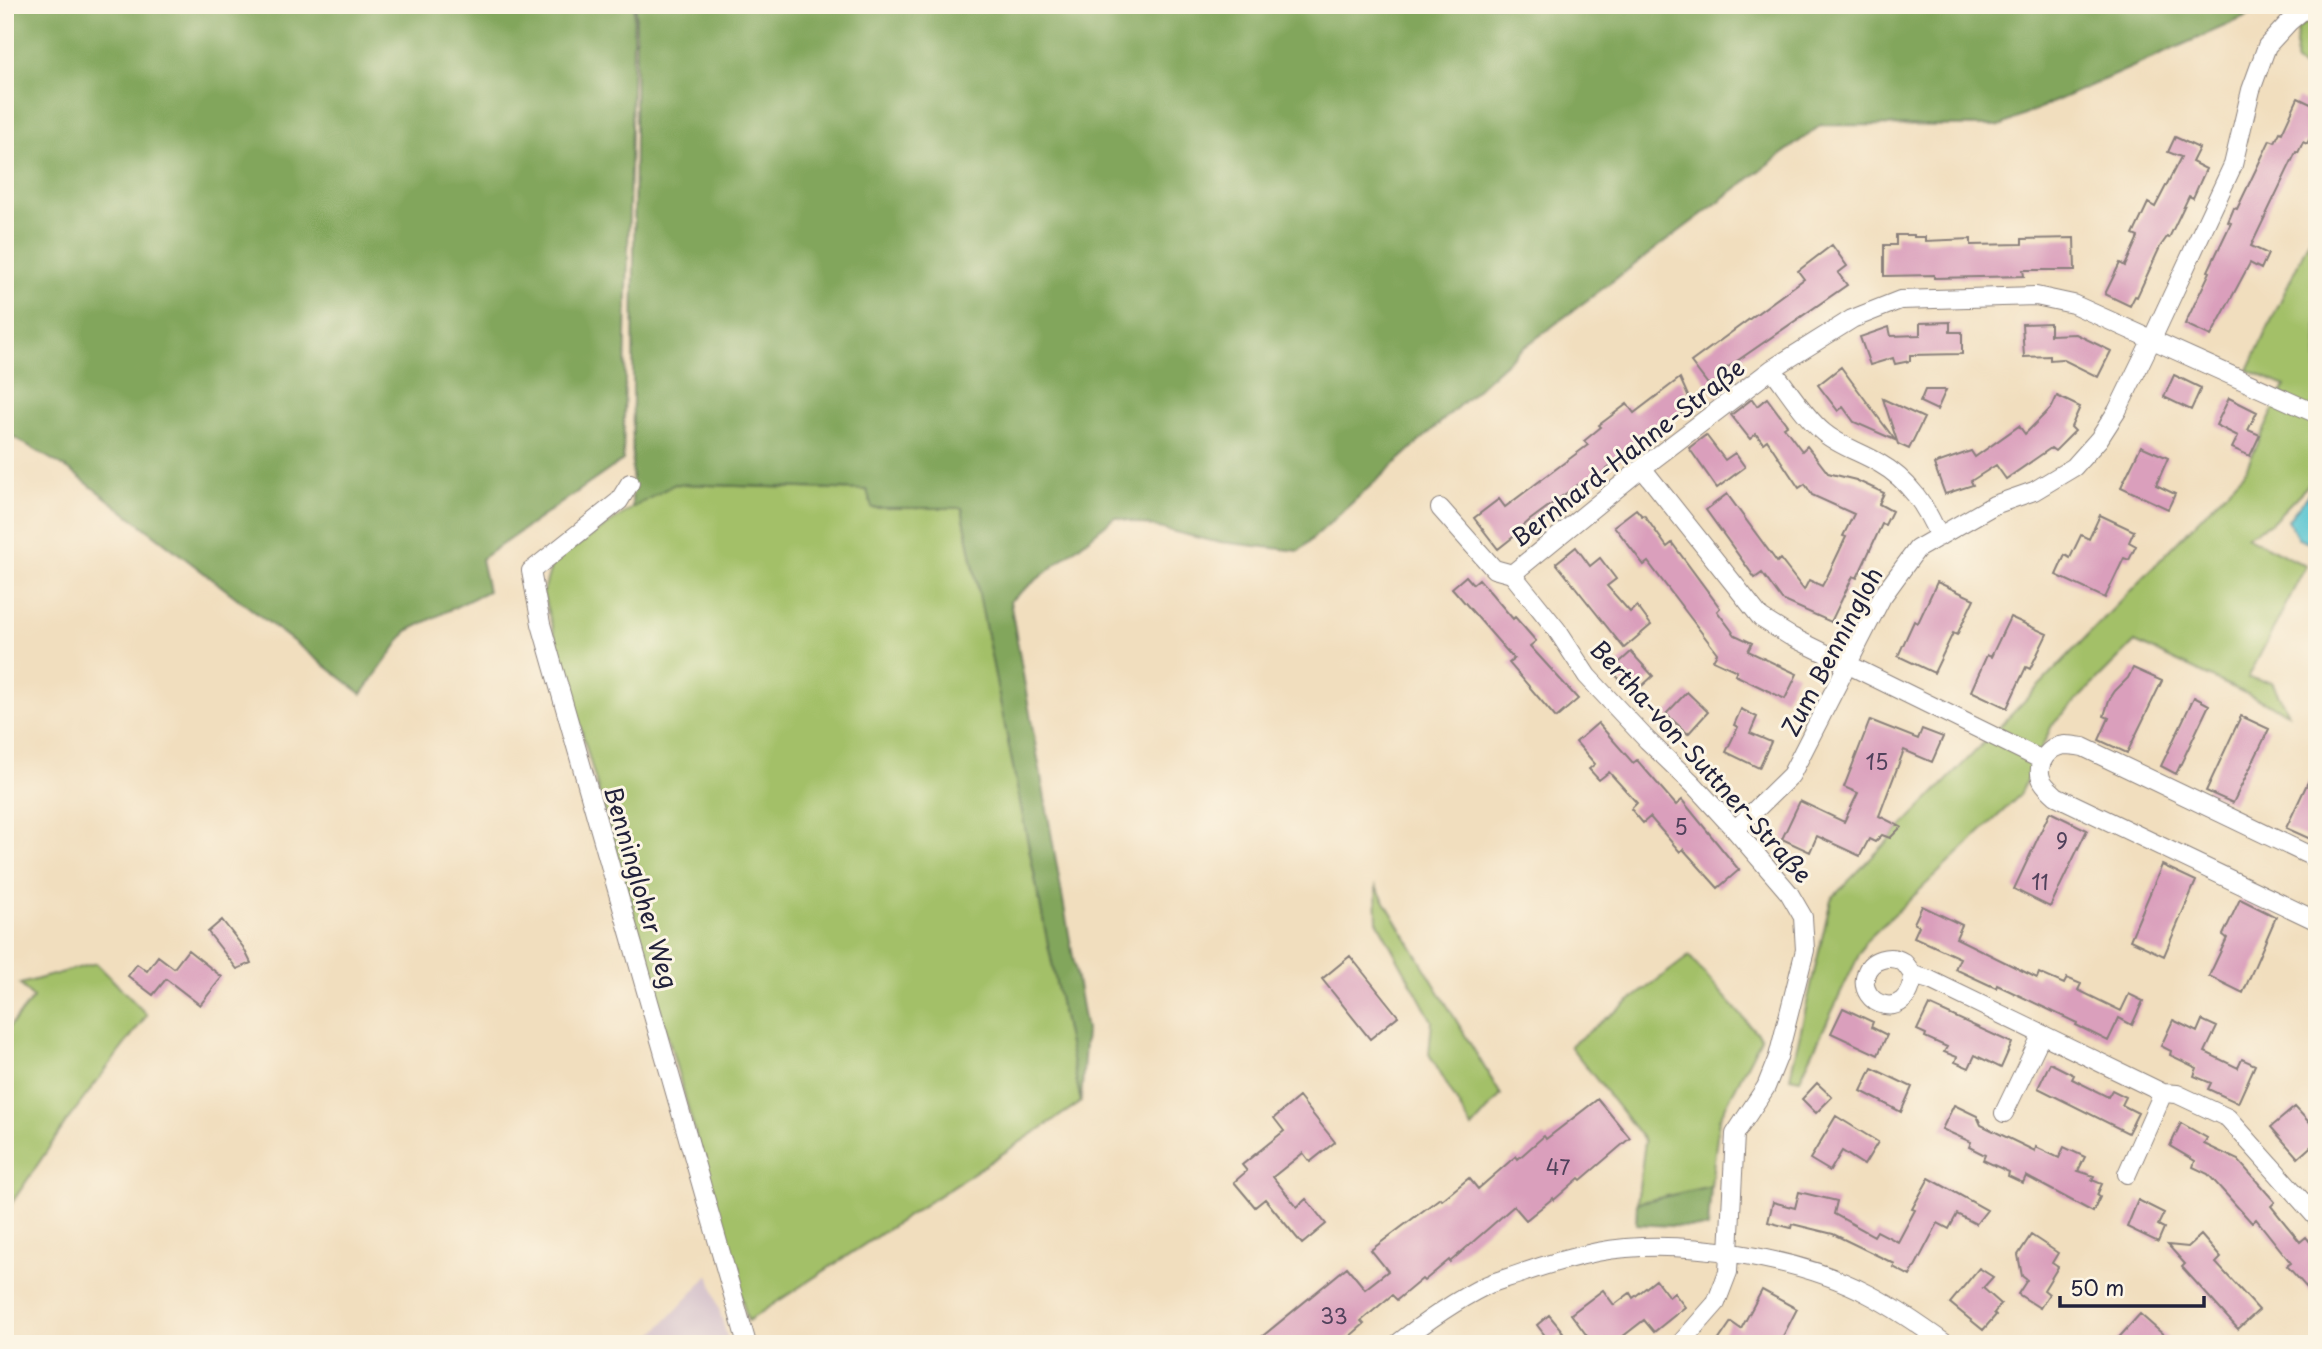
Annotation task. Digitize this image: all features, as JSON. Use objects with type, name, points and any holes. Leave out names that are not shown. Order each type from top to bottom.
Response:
[{"type":"street","name":"Zum Benningloh","points":[[1735,830],[1791,775],[1882,597],[1917,549],[1994,505],[2034,491],[2074,467],[2099,439],[2117,411],[2152,339],[2232,165],[2254,79],[2267,46],[2309,5]]},
{"type":"street","name":"Bernhard-Hahne-Straße","points":[[1513,574],[1642,468],[1772,369],[1852,319],[1899,300],[2036,296],[2073,304],[2152,339]]},
{"type":"street","points":[[2152,339],[2310,411]]},
{"type":"street","name":"Bernhard-Hahne-Straße","points":[[1772,369],[1821,431],[1838,443],[1881,464],[1904,481],[1927,510],[1939,537]]},
{"type":"street","points":[[1642,468],[1761,618],[1790,636],[2042,760]]},
{"type":"street","name":"Benningloher Weg","points":[[630,483],[619,500],[531,571],[541,624],[747,1344]]},
{"type":"street","name":"Bertha-von-Suttner-Straße","points":[[1440,508],[1494,569],[1513,574],[1557,630],[1587,676],[1735,830],[1794,901],[1803,918],[1805,950],[1779,1057],[1766,1087],[1735,1134],[1728,1272],[1716,1303],[1680,1344]]},
{"type":"street","points":[[2317,859],[2083,747],[2063,745],[2051,749],[2042,760],[2041,781],[2056,796],[2317,921]]},
{"type":"street","points":[[1913,975],[1930,980],[2163,1093],[2177,1094],[2228,1118],[2314,1207]]},
{"type":"street","points":[[2004,1113],[2042,1034]]},
{"type":"street","points":[[2127,1174],[2163,1093]]},
{"type":"street","points":[[1397,1344],[1432,1316],[1488,1285],[1598,1252],[1653,1248],[1728,1252],[1781,1262],[1833,1278],[1869,1294],[1946,1344]]},
{"type":"shaded area","points":[[709,1274],[729,1344],[644,1344],[697,1288]]},
{"type":"green space","points":[[5,5],[634,5],[623,460],[481,559],[488,591],[407,631],[362,694],[71,471],[5,432]]},
{"type":"green space","points":[[636,5],[2272,5],[2000,126],[1821,125],[1518,352],[1299,551],[1211,541],[1115,517],[1010,601],[1086,1030],[1081,1102],[962,508],[872,508],[867,490],[675,484],[632,508]]},
{"type":"green space","points":[[2317,12],[2317,75],[2295,63],[2297,30]]},
{"type":"green space","points":[[2317,223],[2317,476],[2271,523],[2246,536],[2306,566],[2248,678],[2272,682],[2288,713],[2135,642],[2052,725],[2020,795],[1865,942],[1800,1079],[1790,1077],[1831,899],[2244,473],[2285,386],[2248,370]]},
{"type":"green space","points":[[675,484],[867,490],[873,508],[962,508],[1081,1102],[748,1321],[543,594],[552,563],[632,508]]},
{"type":"green space","points":[[1376,887],[1501,1095],[1472,1128],[1429,1054],[1432,1021],[1377,921]]},
{"type":"green space","points":[[1689,956],[1761,1038],[1719,1119],[1711,1186],[1637,1203],[1645,1141],[1570,1046]]},
{"type":"green space","points":[[96,963],[147,1015],[67,1121],[5,1213],[5,1032],[33,998],[20,984]]},
{"type":"green space","points":[[1711,1186],[1708,1228],[1636,1224],[1637,1203]]},
{"type":"water","points":[[2317,483],[2317,539],[2310,542],[2298,539],[2288,520]]},
{"type":"building","points":[[2298,98],[2317,107],[2317,135],[2312,134],[2307,144],[2303,142],[2298,153],[2296,152],[2251,246],[2268,254],[2261,269],[2250,263],[2211,336],[2185,324],[2231,223],[2228,222],[2234,208],[2237,209],[2270,140],[2275,142],[2280,132],[2282,133]]},
{"type":"building","points":[[2175,137],[2199,148],[2192,162],[2206,169],[2193,198],[2189,196],[2169,238],[2167,237],[2160,247],[2137,297],[2135,296],[2130,306],[2105,294],[2120,263],[2125,266],[2138,237],[2133,235],[2148,203],[2155,207],[2181,157],[2168,152]]},
{"type":"building","points":[[1896,235],[1925,237],[1925,241],[1971,239],[1971,245],[2022,244],[2022,239],[2074,238],[2075,270],[2023,270],[2024,276],[1884,276],[1884,245],[1896,245]]},
{"type":"building","points":[[1832,245],[1847,266],[1838,273],[1847,285],[1724,370],[1733,384],[1717,396],[1691,362],[1804,279],[1798,271]]},
{"type":"building","points":[[1950,322],[1950,332],[1962,332],[1962,354],[1910,355],[1910,361],[1895,364],[1893,358],[1870,365],[1860,337],[1889,327],[1891,336],[1920,335],[1920,323]]},
{"type":"building","points":[[2050,323],[2050,335],[2076,334],[2111,351],[2098,377],[2062,359],[2050,360],[2050,356],[2024,357],[2022,324]]},
{"type":"building","points":[[1841,367],[1895,440],[1854,422],[1843,407],[1838,411],[1818,385]]},
{"type":"building","points":[[2174,375],[2201,388],[2191,410],[2164,397]]},
{"type":"building","points":[[1680,378],[1692,405],[1582,488],[1579,484],[1530,520],[1498,549],[1474,518],[1499,499],[1505,507],[1588,445],[1584,441],[1601,427],[1599,425],[1627,404],[1634,413]]},
{"type":"building","points":[[1925,390],[1946,390],[1937,410],[1920,402]]},
{"type":"building","points":[[2057,396],[2080,407],[2071,427],[2075,431],[2055,451],[2051,448],[2006,479],[1996,465],[1971,481],[1973,485],[1945,494],[1934,464],[1971,451],[1975,457],[2019,426],[2025,434],[2052,407]]},
{"type":"building","points":[[1767,398],[1802,451],[1807,446],[1828,473],[1856,480],[1884,493],[1879,504],[1892,511],[1885,525],[1882,524],[1857,578],[1853,576],[1831,622],[1782,600],[1762,573],[1755,578],[1706,510],[1727,494],[1777,562],[1780,559],[1804,590],[1809,580],[1822,586],[1854,514],[1812,495],[1805,484],[1799,488],[1767,440],[1763,443],[1756,434],[1750,439],[1731,415],[1752,399],[1757,406]]},
{"type":"building","points":[[2229,398],[2257,412],[2248,430],[2260,435],[2250,456],[2232,448],[2238,436],[2216,425]]},
{"type":"building","points":[[1883,399],[1924,418],[1909,449],[1898,444]]},
{"type":"building","points":[[1706,435],[1725,460],[1735,453],[1745,467],[1717,488],[1689,448]]},
{"type":"building","points":[[2141,446],[2168,458],[2156,485],[2175,494],[2168,509],[2121,487]]},
{"type":"building","points":[[1636,509],[1644,515],[1667,547],[1672,543],[1720,608],[1717,611],[1735,635],[1752,643],[1748,651],[1797,674],[1785,699],[1735,675],[1737,671],[1713,660],[1717,653],[1648,562],[1644,565],[1614,526]]},
{"type":"building","points":[[2100,515],[2134,531],[2129,542],[2136,546],[2129,560],[2124,558],[2105,598],[2056,575],[2065,555],[2070,558],[2081,535],[2089,539]]},
{"type":"building","points":[[1576,547],[1590,566],[1600,558],[1616,579],[1607,586],[1630,612],[1637,606],[1651,625],[1624,648],[1556,563]]},
{"type":"building","points":[[1466,576],[1473,584],[1479,579],[1513,619],[1515,617],[1536,641],[1530,646],[1578,699],[1556,718],[1509,663],[1514,659],[1452,588]]},
{"type":"building","points":[[1937,582],[1974,599],[1957,635],[1953,633],[1934,673],[1898,656],[1914,621],[1918,623]]},
{"type":"building","points":[[2010,617],[2047,634],[2030,669],[2026,667],[2007,708],[1971,691],[1987,655],[1991,657]]},
{"type":"building","points":[[1631,652],[1653,676],[1633,694],[1611,670]]},
{"type":"building","points":[[2133,668],[2162,681],[2127,753],[2099,740],[2109,718],[2104,716],[2109,700]]},
{"type":"building","points":[[1687,692],[1708,712],[1688,734],[1666,714]]},
{"type":"building","points":[[2194,697],[2209,705],[2176,774],[2161,766]]},
{"type":"building","points":[[1741,709],[1757,717],[1750,733],[1771,742],[1759,768],[1726,752],[1738,727],[1734,725]]},
{"type":"building","points":[[2241,716],[2269,729],[2233,803],[2206,791]]},
{"type":"building","points":[[1870,720],[1918,739],[1922,729],[1943,737],[1932,762],[1904,750],[1879,816],[1901,827],[1890,838],[1882,835],[1875,842],[1869,839],[1860,856],[1817,836],[1810,852],[1782,839],[1800,801],[1844,822],[1858,793],[1844,787]]},
{"type":"building","points":[[1598,723],[1633,763],[1637,760],[1676,805],[1682,800],[1739,870],[1718,888],[1683,849],[1680,852],[1650,817],[1643,823],[1631,809],[1637,803],[1609,772],[1599,780],[1589,769],[1595,764],[1576,742]]},
{"type":"building","points":[[2317,763],[2317,842],[2286,828]]},
{"type":"building","points":[[2050,812],[2087,830],[2050,907],[2014,889]]},
{"type":"building","points":[[2162,865],[2196,881],[2164,956],[2130,940]]},
{"type":"building","points":[[2240,899],[2276,917],[2243,993],[2209,976],[2227,938],[2223,935]]},
{"type":"building","points":[[1922,906],[1962,925],[1956,938],[2037,978],[2039,973],[2064,984],[2067,978],[2081,984],[2078,990],[2121,1011],[2129,994],[2143,1001],[2132,1025],[2119,1018],[2108,1041],[2076,1025],[2077,1023],[1997,985],[1996,988],[1955,969],[1960,958],[1914,937],[1919,926],[1914,923]]},
{"type":"building","points":[[222,920],[243,947],[251,963],[237,969],[208,932]]},
{"type":"building","points":[[188,950],[222,977],[200,1005],[166,979],[153,995],[128,976],[137,964],[147,971],[158,956],[174,968]]},
{"type":"building","points":[[1350,956],[1398,1016],[1370,1039],[1322,979]]},
{"type":"building","points":[[1929,1005],[2012,1043],[2001,1068],[1975,1055],[1969,1068],[1955,1062],[1957,1057],[1944,1052],[1947,1047],[1925,1037],[1926,1034],[1917,1030]]},
{"type":"building","points":[[1843,1008],[1873,1022],[1871,1027],[1887,1035],[1878,1055],[1831,1033]]},
{"type":"building","points":[[2173,1020],[2197,1032],[2202,1020],[2217,1027],[2205,1052],[2238,1068],[2242,1059],[2255,1065],[2238,1103],[2208,1089],[2211,1083],[2194,1076],[2197,1068],[2170,1055],[2171,1051],[2161,1046]]},
{"type":"building","points":[[2050,1063],[2074,1075],[2072,1079],[2108,1097],[2112,1090],[2126,1097],[2122,1105],[2138,1113],[2128,1133],[2038,1088]]},
{"type":"building","points":[[1872,1068],[1912,1087],[1901,1112],[1861,1091]]},
{"type":"building","points":[[1817,1083],[1832,1097],[1816,1113],[1802,1099]]},
{"type":"building","points":[[1299,1097],[1335,1142],[1310,1162],[1303,1153],[1273,1177],[1297,1207],[1306,1199],[1326,1224],[1302,1244],[1265,1199],[1255,1207],[1234,1182],[1247,1171],[1242,1165],[1284,1131],[1274,1118]]},
{"type":"building","points":[[1598,1099],[1630,1138],[1581,1180],[1579,1178],[1526,1220],[1514,1206],[1424,1281],[1422,1279],[1397,1300],[1392,1295],[1361,1321],[1364,1324],[1341,1344],[1253,1344],[1347,1267],[1365,1289],[1388,1271],[1371,1250],[1469,1178],[1478,1189],[1516,1156],[1518,1159],[1544,1136],[1546,1139]]},
{"type":"building","points":[[1954,1105],[1977,1116],[1981,1125],[2035,1151],[2036,1147],[2059,1158],[2064,1147],[2085,1157],[2078,1171],[2094,1176],[2092,1180],[2102,1184],[2093,1212],[2026,1176],[2023,1183],[2008,1176],[2009,1172],[1983,1160],[1985,1155],[1969,1147],[1971,1142],[1942,1129]]},
{"type":"building","points":[[2295,1107],[2317,1131],[2317,1141],[2298,1158],[2271,1127]]},
{"type":"building","points":[[1836,1116],[1878,1142],[1864,1165],[1842,1151],[1830,1171],[1810,1159]]},
{"type":"building","points":[[2181,1123],[2207,1138],[2204,1144],[2238,1160],[2275,1202],[2271,1206],[2300,1242],[2306,1237],[2317,1250],[2317,1299],[2287,1266],[2291,1263],[2256,1219],[2252,1223],[2208,1174],[2193,1167],[2195,1161],[2170,1146]]},
{"type":"building","points":[[1929,1178],[1987,1210],[1976,1224],[1957,1214],[1949,1229],[1938,1223],[1910,1276],[1893,1267],[1895,1264],[1833,1234],[1792,1224],[1791,1228],[1768,1222],[1773,1202],[1795,1208],[1799,1192],[1837,1201],[1834,1214],[1874,1236],[1877,1231],[1898,1242]]},
{"type":"building","points":[[2138,1200],[2164,1213],[2158,1225],[2164,1228],[2158,1242],[2127,1227]]},
{"type":"building","points":[[2031,1235],[2058,1253],[2052,1263],[2058,1267],[2044,1290],[2049,1294],[2040,1308],[2018,1294],[2027,1280],[2022,1276],[2018,1255]]},
{"type":"building","points":[[2201,1235],[2221,1258],[2216,1263],[2259,1310],[2238,1329],[2182,1267],[2185,1264],[2168,1245],[2188,1247]]},
{"type":"building","points":[[1979,1268],[1993,1277],[1983,1288],[2001,1304],[1994,1313],[1996,1315],[1983,1330],[1950,1303]]},
{"type":"building","points":[[1656,1280],[1669,1297],[1674,1293],[1685,1307],[1654,1332],[1644,1320],[1613,1344],[1593,1344],[1571,1314],[1603,1290],[1614,1305],[1630,1293],[1633,1298]]},
{"type":"building","points":[[1762,1290],[1797,1309],[1779,1344],[1716,1344],[1731,1322],[1741,1329]]},
{"type":"building","points":[[2140,1314],[2174,1344],[2113,1344]]},
{"type":"building","points":[[1549,1315],[1563,1332],[1550,1342],[1537,1325]]}]
